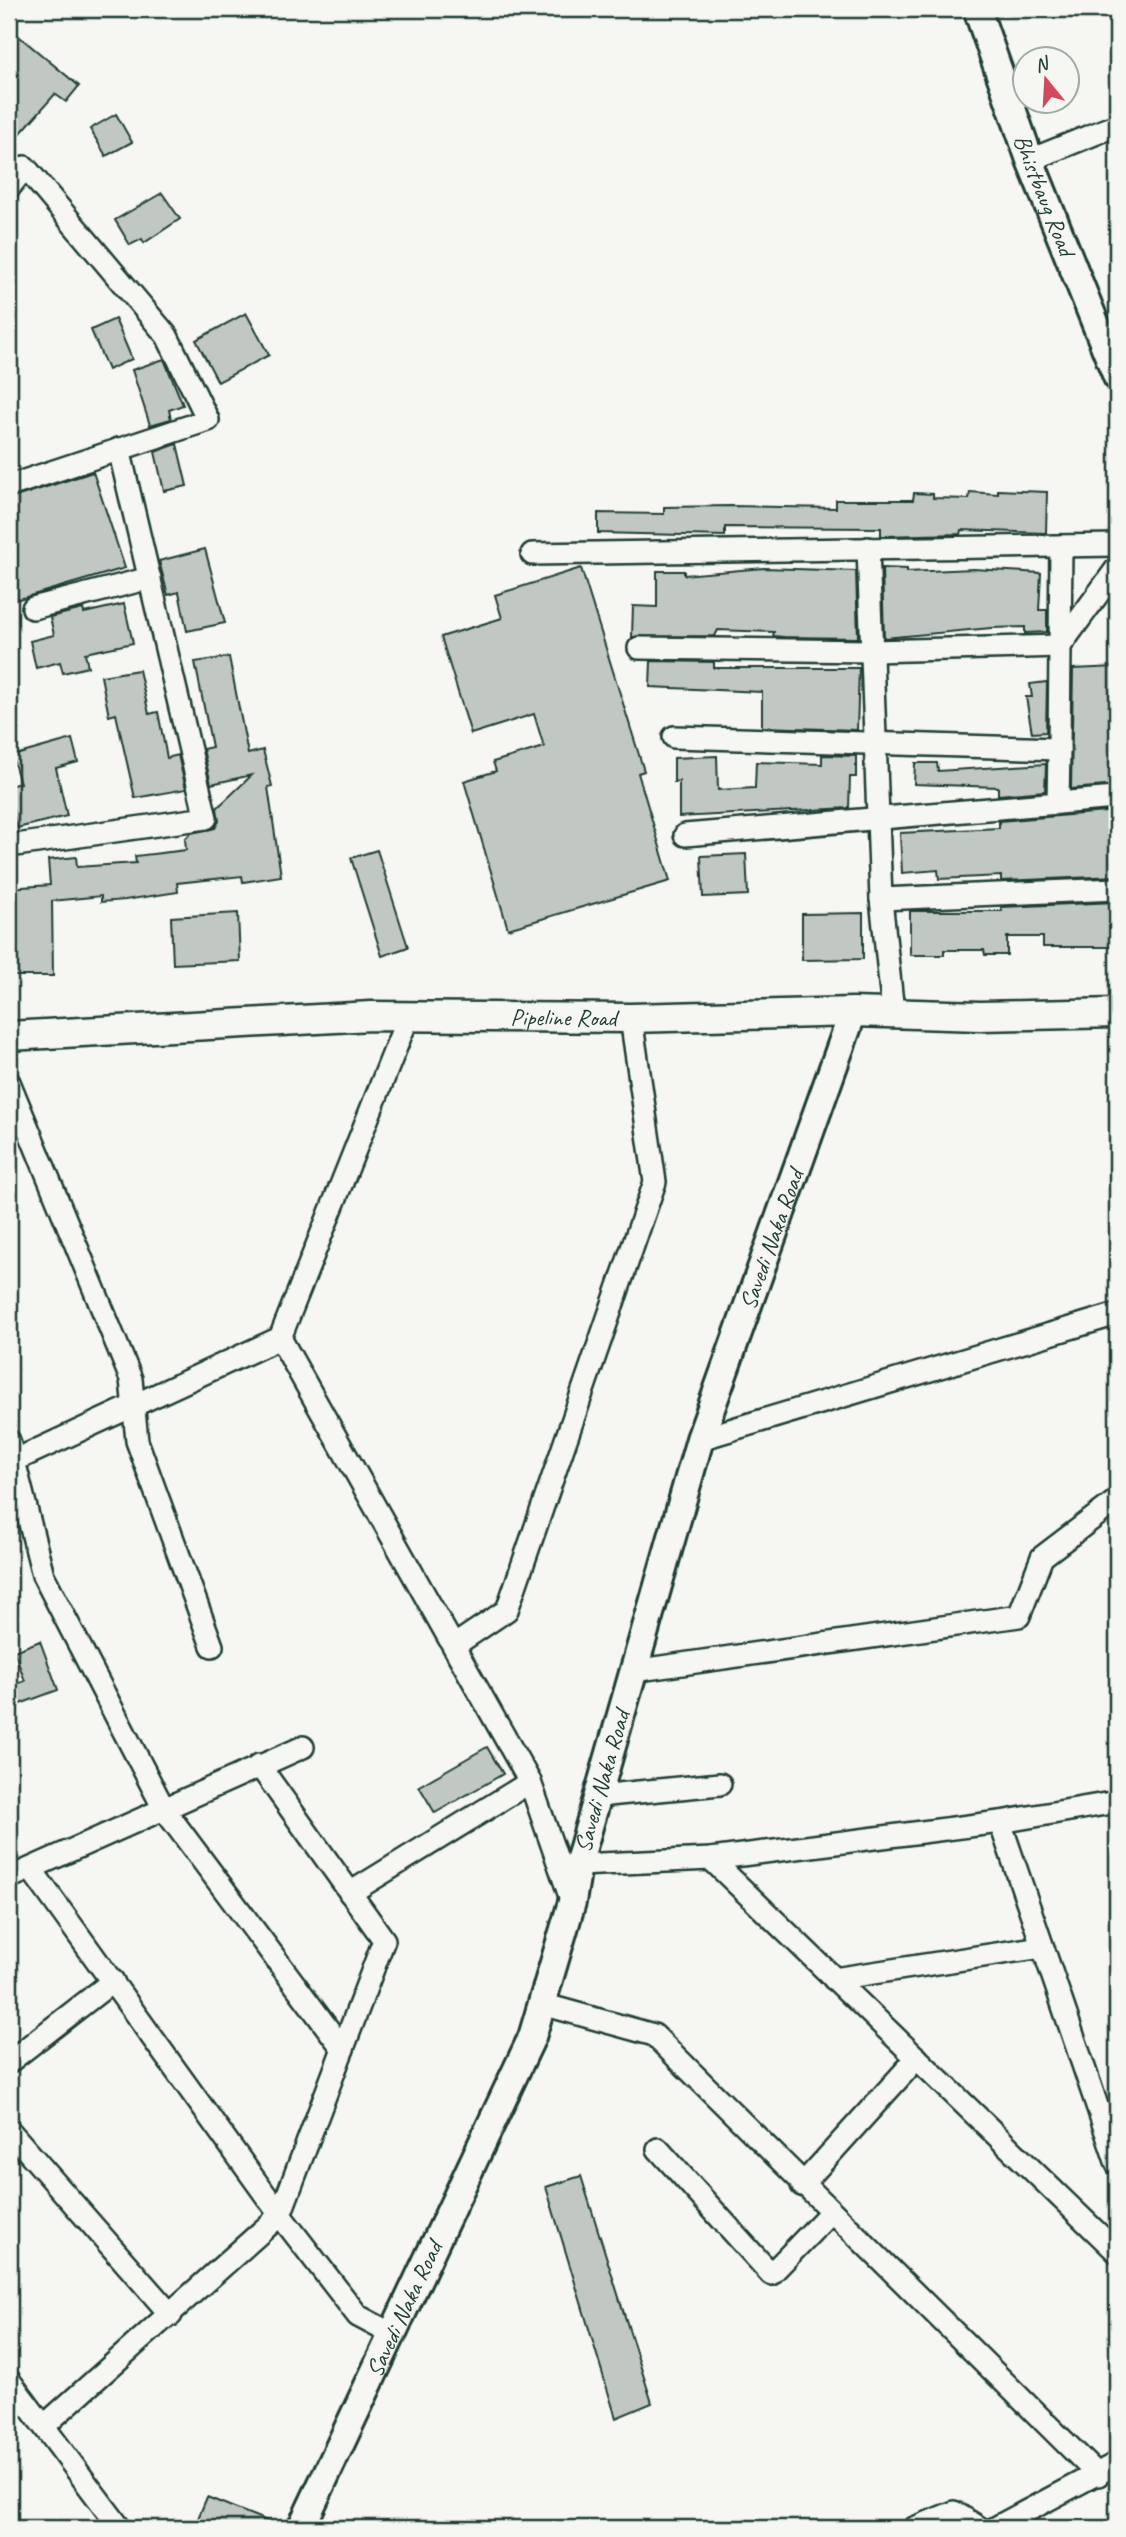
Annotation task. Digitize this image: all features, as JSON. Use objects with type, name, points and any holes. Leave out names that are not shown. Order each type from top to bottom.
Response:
[{"type":"main road","name":"Pipeline Road","points":[[9,1036],[408,1017],[631,1018],[853,1012],[980,1016],[1117,1013]]},
{"type":"street","name":"Bhistbaug Road","points":[[977,9],[1030,160],[1117,377]]},
{"type":"street","points":[[1030,160],[1117,125]]},
{"type":"street","points":[[9,188],[26,167],[167,336],[208,420],[9,486]]},
{"type":"street","points":[[9,846],[206,818],[120,449]]},
{"type":"street","points":[[532,554],[1117,545]]},
{"type":"street","points":[[1058,803],[1061,546]]},
{"type":"street","points":[[868,548],[881,899],[893,1012]]},
{"type":"street","points":[[1060,646],[1117,568]]},
{"type":"street","points":[[33,608],[150,578]]},
{"type":"street","points":[[639,649],[872,651],[1060,646]]},
{"type":"street","points":[[674,737],[1059,749]]},
{"type":"street","points":[[685,835],[1115,798]]},
{"type":"street","points":[[881,899],[1117,889]]},
{"type":"street","name":"Savedi Naka Road","points":[[301,2528],[532,2037],[572,1902],[578,1865],[700,1440],[853,1012]]},
{"type":"street","points":[[343,2049],[164,1809],[43,1575],[11,1455],[132,1407],[280,1338],[408,1017]]},
{"type":"street","points":[[455,1645],[507,1610],[655,1182],[631,1018]]},
{"type":"street","points":[[9,1082],[131,1379],[137,1441],[212,1646]]},
{"type":"street","points":[[700,1440],[1117,1314]]},
{"type":"street","points":[[280,1338],[530,1782],[572,1902]]},
{"type":"street","points":[[634,1671],[1019,1616],[1042,1557],[1117,1500]]},
{"type":"street","points":[[9,1878],[303,1747]]},
{"type":"street","points":[[45,2425],[280,2215],[384,1940],[259,1765]]},
{"type":"street","points":[[350,1893],[530,1782]]},
{"type":"street","points":[[598,1796],[720,1784]]},
{"type":"street","points":[[578,1865],[711,1859],[1000,1822],[1117,1802]]},
{"type":"street","points":[[1000,1822],[1117,2164]]},
{"type":"street","points":[[711,1859],[1117,2252]]},
{"type":"street","points":[[31,1869],[280,2215],[358,2316],[393,2334]]},
{"type":"street","points":[[834,1979],[1042,1947]]},
{"type":"street","points":[[10,2058],[113,1981]]},
{"type":"street","points":[[542,2004],[654,2035],[802,2185],[1098,2475]]},
{"type":"street","points":[[802,2185],[917,2059]]},
{"type":"street","points":[[9,2130],[171,2315]]},
{"type":"street","points":[[658,2149],[771,2274],[831,2212]]},
{"type":"street","points":[[9,2380],[120,2528]]},
{"type":"street","points":[[995,2528],[1117,2463]]},
{"type":"street","points":[[921,2527],[954,2512],[980,2528]]},
{"type":"building","points":[[9,28],[79,86],[66,102],[55,94],[19,135],[9,127]]},
{"type":"building","points":[[116,114],[132,142],[106,156],[90,129]]},
{"type":"building","points":[[162,193],[180,219],[144,243],[142,239],[130,245],[115,220]]},
{"type":"building","points":[[246,313],[269,355],[218,382],[196,340]]},
{"type":"building","points":[[115,319],[132,359],[108,370],[91,330]]},
{"type":"building","points":[[164,359],[183,405],[169,410],[171,419],[150,425],[132,370]]},
{"type":"building","points":[[177,444],[187,486],[164,491],[155,452]]},
{"type":"building","points":[[93,472],[125,568],[9,602],[9,499]]},
{"type":"building","points":[[998,490],[1047,492],[1046,533],[961,530],[960,534],[881,536],[881,528],[725,527],[725,536],[598,533],[598,513],[664,514],[664,507],[836,508],[836,500],[913,500],[914,493],[933,494],[933,498],[969,499],[970,492],[998,494]]},
{"type":"building","points":[[205,549],[225,623],[187,631],[179,592],[168,595],[159,561]]},
{"type":"building","points":[[581,568],[644,771],[638,773],[670,881],[508,929],[464,781],[496,771],[493,762],[544,747],[534,714],[471,734],[441,637],[502,618],[495,595]]},
{"type":"building","points":[[764,568],[856,571],[858,638],[784,637],[773,636],[774,632],[718,630],[715,636],[632,637],[633,606],[657,607],[657,571],[684,571],[684,575]]},
{"type":"building","points":[[882,568],[907,569],[907,572],[973,569],[1041,573],[1039,610],[1047,610],[1047,632],[1025,633],[1025,627],[991,628],[884,638]]},
{"type":"building","points":[[124,604],[133,643],[85,653],[88,667],[63,673],[60,662],[36,668],[30,641],[54,635],[50,617],[83,609],[84,613]]},
{"type":"building","points":[[229,657],[248,754],[263,750],[272,786],[268,787],[281,876],[243,882],[242,876],[177,883],[178,892],[125,900],[101,902],[101,896],[52,901],[53,976],[14,976],[13,908],[9,908],[9,888],[50,885],[48,860],[76,857],[77,867],[136,863],[135,856],[186,850],[185,839],[191,833],[215,828],[219,821],[217,808],[252,775],[211,784],[203,749],[212,747],[195,662]]},
{"type":"building","points":[[651,661],[714,662],[714,668],[859,668],[857,730],[762,727],[762,692],[650,687]]},
{"type":"building","points":[[1117,667],[1117,785],[1071,789],[1073,669]]},
{"type":"building","points":[[139,670],[149,714],[158,712],[167,758],[178,755],[186,789],[135,798],[116,714],[109,716],[101,676]]},
{"type":"building","points":[[1047,682],[1046,732],[1032,733],[1026,697],[1032,697],[1030,684]]},
{"type":"building","points":[[72,739],[78,762],[56,768],[67,816],[17,828],[9,786],[20,783],[12,756]]},
{"type":"building","points":[[822,755],[856,756],[856,777],[850,777],[849,808],[679,817],[679,781],[674,782],[674,758],[717,756],[718,790],[755,788],[756,762],[822,764]]},
{"type":"building","points":[[915,763],[937,763],[938,771],[1046,764],[1045,791],[998,795],[998,787],[914,784]]},
{"type":"building","points":[[1117,811],[1117,876],[1001,881],[1001,876],[939,879],[938,870],[902,873],[900,833],[999,828],[999,821]]},
{"type":"building","points":[[377,850],[408,947],[382,956],[351,858]]},
{"type":"building","points":[[746,854],[748,895],[703,897],[701,856]]},
{"type":"building","points":[[1117,902],[1117,947],[1043,947],[1043,937],[1007,937],[1007,955],[985,955],[984,950],[944,950],[944,955],[910,955],[910,911],[1002,911],[1001,907]]},
{"type":"building","points":[[238,913],[240,961],[173,964],[171,917]]},
{"type":"building","points":[[863,913],[863,959],[802,960],[802,914]]},
{"type":"building","points":[[40,1641],[58,1690],[9,1708],[9,1687],[25,1681],[14,1651]]},
{"type":"building","points":[[487,1747],[503,1774],[435,1813],[419,1786]]},
{"type":"building","points":[[581,2176],[652,2403],[616,2418],[546,2187]]},
{"type":"building","points":[[207,2497],[282,2527],[282,2528],[194,2528]]}]
